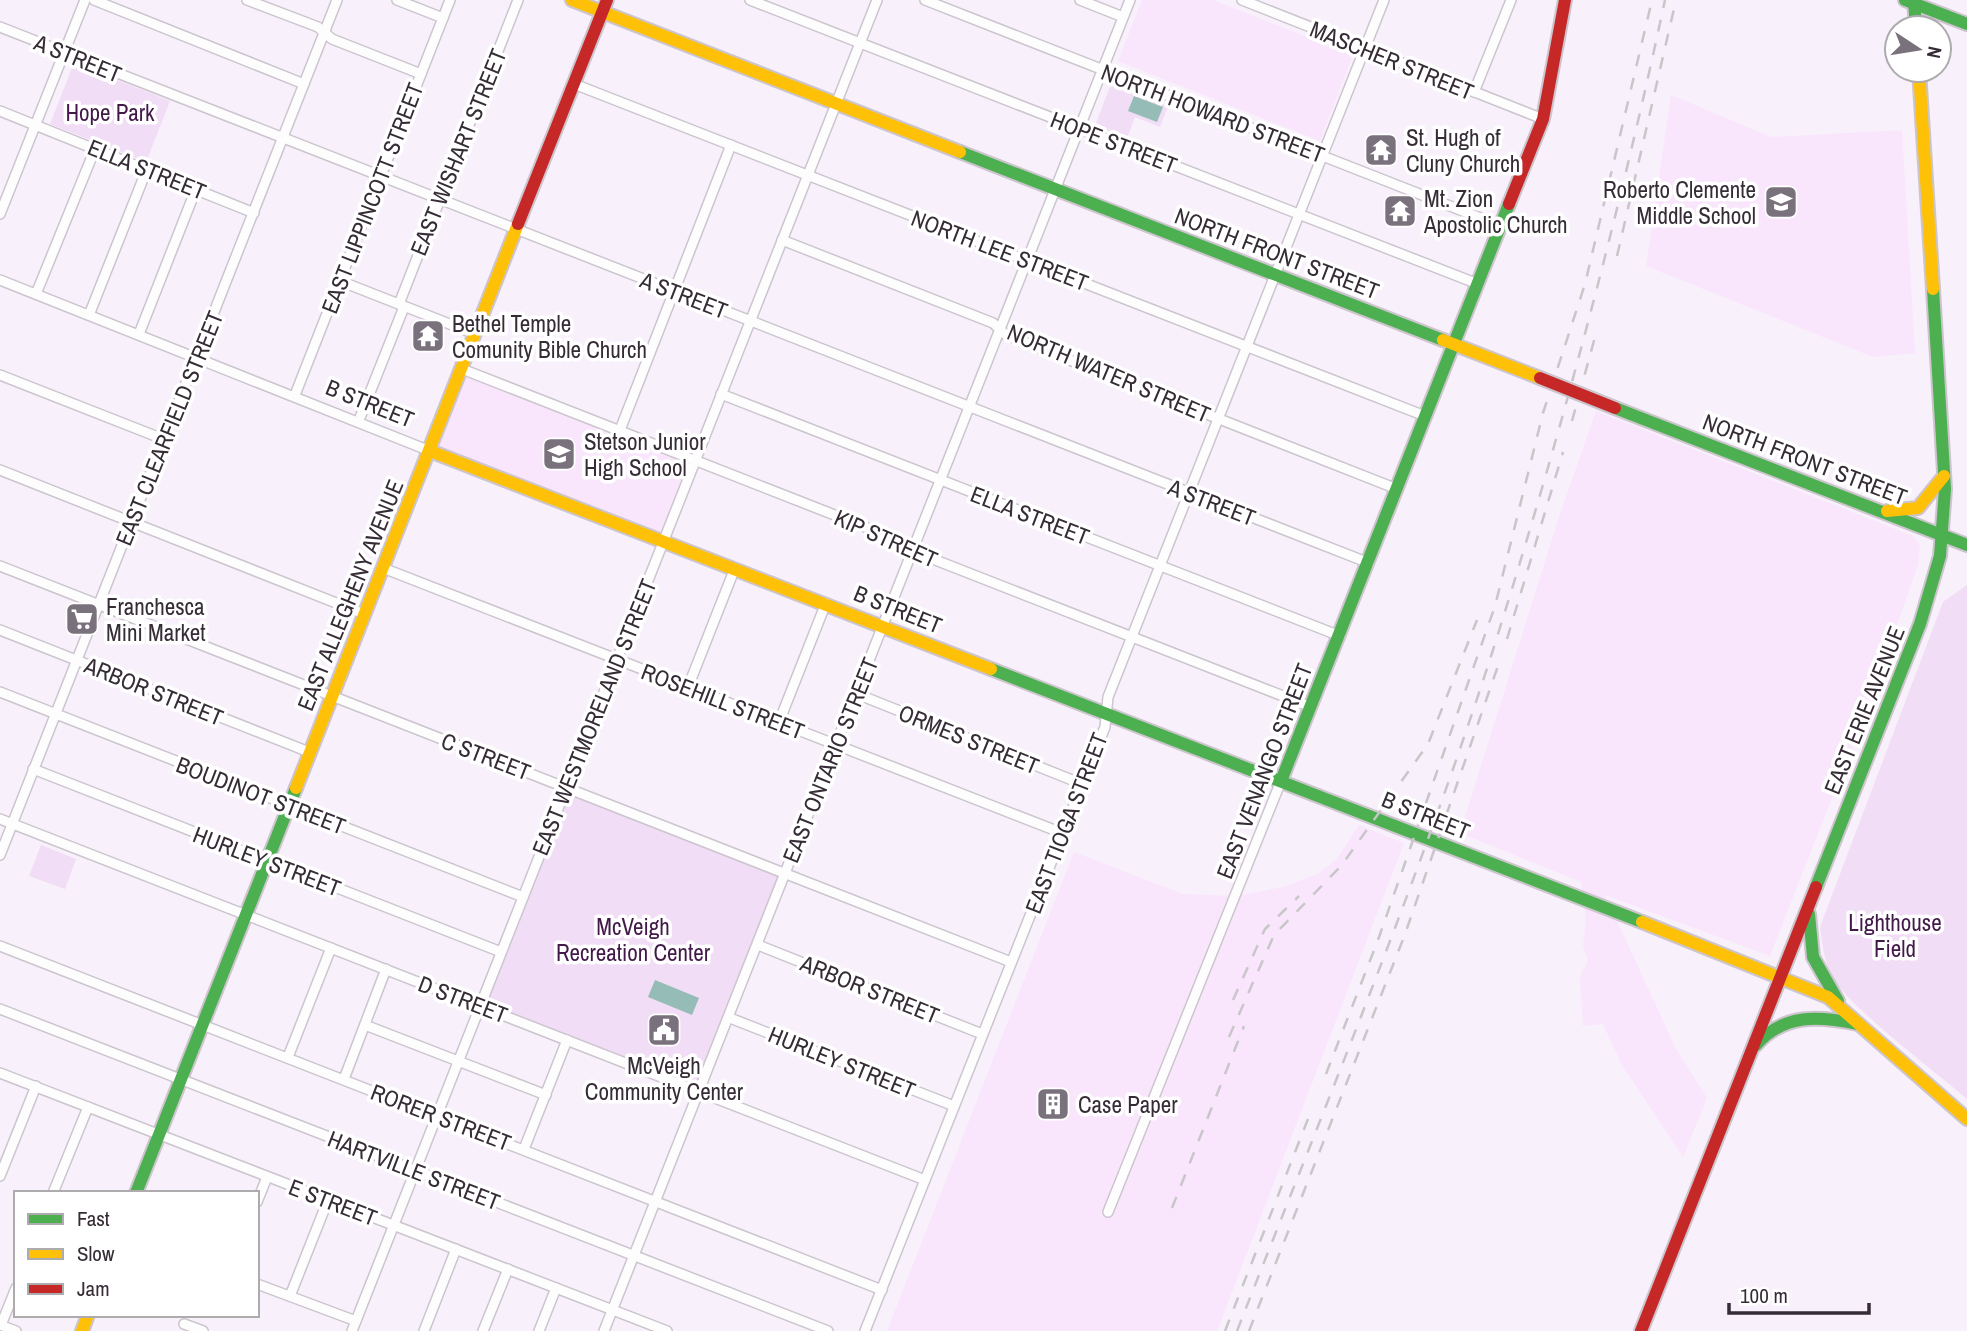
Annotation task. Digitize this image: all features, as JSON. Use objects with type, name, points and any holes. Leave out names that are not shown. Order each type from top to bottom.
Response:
[{"type":"main road","name":"NORTH FRONT STREET","points":[[572,0],[605,6],[836,103],[1967,545]]},
{"type":"main road","name":"EAST VENANGO STREET","points":[[1281,781],[1542,119],[1565,0]]},
{"type":"main road","points":[[1911,1],[1967,24]]},
{"type":"main road","name":"EAST ALLEGHENY AVENUE","points":[[137,1191],[183,1080],[309,752],[605,6]]},
{"type":"main road","name":"EAST ERIE AVENUE","points":[[1641,1331],[1927,608],[1943,536],[1944,476],[1920,84]]},
{"type":"main road","name":"B STREET","points":[[430,451],[827,603],[1828,996],[1844,1010]]},
{"type":"main road","points":[[1881,511],[1919,508],[1944,476]]},
{"type":"main road","points":[[1812,899],[1809,914],[1813,957],[1844,1010],[1967,1119]]},
{"type":"main road","points":[[1749,1057],[1758,1041],[1773,1028],[1798,1018],[1822,1016],[1861,1025]]},
{"type":"street","points":[[0,214],[3,197],[36,125],[85,0]]},
{"type":"street","points":[[94,0],[304,84]]},
{"type":"street","points":[[247,0],[325,32],[332,39],[421,74]]},
{"type":"street","name":"EAST CLEARFIELD STREET","points":[[0,855],[338,0]]},
{"type":"street","points":[[397,0],[443,18]]},
{"type":"street","name":"EAST LIPPINCOTT STREET","points":[[295,395],[450,0]]},
{"type":"street","name":"EAST WISHART STREET","points":[[359,421],[440,199],[518,0]]},
{"type":"street","name":"HOPE STREET","points":[[750,0],[1478,284]]},
{"type":"street","name":"EAST WESTMORELAND STREET","points":[[354,1326],[877,0]]},
{"type":"street","name":"NORTH HOWARD STREET","points":[[925,0],[1501,226]]},
{"type":"street","points":[[1080,0],[1123,17]]},
{"type":"street","name":"EAST ONTARIO STREET","points":[[604,1331],[730,1018],[1130,0]]},
{"type":"street","name":"MASCHER STREET","points":[[1241,0],[1256,3],[1542,119]]},
{"type":"street","name":"EAST TIOGA STREET","points":[[865,1331],[1105,727],[1108,697],[1384,0]]},
{"type":"street","points":[[1474,92],[1511,0]]},
{"type":"street","name":"A STREET","points":[[0,27],[1369,563]]},
{"type":"street","name":"NORTH LEE STREET","points":[[574,83],[1426,416]]},
{"type":"street","name":"ELLA STREET","points":[[0,111],[254,212]]},
{"type":"street","points":[[620,429],[731,145]]},
{"type":"street","points":[[36,294],[95,149]]},
{"type":"street","points":[[89,315],[147,169]]},
{"type":"street","points":[[138,334],[196,189]]},
{"type":"street","name":"NORTH WATER STREET","points":[[782,240],[1001,329],[1006,335],[1397,489]]},
{"type":"street","name":"B STREET","points":[[0,280],[295,395],[430,451]]},
{"type":"street","points":[[340,281],[475,334]]},
{"type":"street","name":"KIP STREET","points":[[462,369],[906,543],[920,555],[1311,708]]},
{"type":"street","points":[[0,375],[163,439]]},
{"type":"street","name":"ELLA STREET","points":[[721,394],[1340,636]]},
{"type":"street","points":[[0,470],[365,614]]},
{"type":"street","name":"C STREET","points":[[0,566],[1012,962]]},
{"type":"street","name":"ROSEHILL STREET","points":[[383,568],[1062,833]]},
{"type":"street","points":[[688,687],[735,568]]},
{"type":"street","points":[[779,722],[827,603]]},
{"type":"street","name":"ARBOR STREET","points":[[0,630],[309,752]]},
{"type":"street","name":"BOUDINOT STREET","points":[[0,692],[523,897]]},
{"type":"street","name":"ORMES STREET","points":[[857,694],[1082,784]]},
{"type":"street","name":"HURLEY STREET","points":[[33,769],[501,952]]},
{"type":"street","name":"EAST VENANGO STREET","points":[[1108,1212],[1281,781]]},
{"type":"street","name":"D STREET","points":[[0,819],[925,1180]]},
{"type":"street","name":"ARBOR STREET","points":[[758,945],[982,1034]]},
{"type":"street","name":"RORER STREET","points":[[0,946],[882,1290]]},
{"type":"street","points":[[288,1057],[331,948]]},
{"type":"street","points":[[344,1079],[386,969]]},
{"type":"street","name":"HARTVILLE STREET","points":[[0,1009],[828,1331]]},
{"type":"street","name":"HURLEY STREET","points":[[730,1018],[954,1106]]},
{"type":"street","points":[[365,1025],[545,1094]]},
{"type":"street","points":[[524,1149],[567,1040]]},
{"type":"street","name":"E STREET","points":[[0,1073],[667,1331]]},
{"type":"street","points":[[0,1176],[36,1086]]},
{"type":"street","points":[[54,1191],[88,1107]]},
{"type":"street","points":[[259,1197],[267,1177]]},
{"type":"street","points":[[290,1296],[328,1200]]},
{"type":"street","points":[[424,1331],[456,1249]]},
{"type":"street","points":[[483,1331],[508,1269]]},
{"type":"street","points":[[259,1285],[354,1326]]},
{"type":"street","points":[[539,1331],[556,1288]]},
{"type":"street","points":[[14,1293],[0,1325],[16,1331]]},
{"type":"street","points":[[184,1323],[203,1331]]},
{"type":"shaded area","points":[[1142,0],[1213,0],[1353,55],[1320,141],[1118,61]]},
{"type":"shaded area","name":"Roberto Clemente Middle School","points":[[1671,95],[1771,137],[1902,130],[1915,353],[1873,357],[1646,266]]},
{"type":"shaded area","points":[[1134,96],[1163,107],[1157,122],[1128,111]]},
{"type":"shaded area","name":"Stetson Junior High School","points":[[462,369],[695,460],[663,540],[430,451]]},
{"type":"shaded area","points":[[1596,411],[1913,536],[1920,545],[1918,565],[1870,701],[1770,956],[1605,895],[1676,1049],[1707,1098],[1683,1157],[1622,1065],[1603,1024],[1583,1026],[1580,976],[1588,960],[1583,946],[1586,919],[1581,882],[1460,833],[1558,520]]},
{"type":"shaded area","name":"Case Paper","points":[[1359,825],[1404,843],[1217,1331],[887,1331],[1074,852],[1183,894],[1237,896],[1287,886],[1317,874],[1336,860]]},
{"type":"shaded area","points":[[655,980],[699,998],[692,1015],[648,997]]},
{"type":"green space","name":"Hope Park","points":[[74,63],[170,101],[146,162],[50,124]]},
{"type":"green space","points":[[1111,84],[1168,106],[1160,127],[1135,117],[1127,138],[1095,126]]},
{"type":"green space","name":"Lighthouse Field","points":[[1967,585],[1967,1099],[1872,1020],[1839,987],[1827,963],[1820,927],[1943,602]]},
{"type":"green space","name":"McVeigh Recreation Center","points":[[566,787],[786,873],[700,1093],[480,1006]]},
{"type":"green space","points":[[41,845],[76,859],[65,889],[29,876]]},
{"type":"railway","points":[[1326,1074],[1378,940],[1495,606],[1543,413],[1585,284],[1652,0]]},
{"type":"railway","points":[[1237,1331],[1402,909],[1492,653],[1586,328],[1628,165],[1665,0]]},
{"type":"railway","points":[[1617,256],[1676,0]]},
{"type":"railway","points":[[1572,421],[1595,337]]},
{"type":"railway","points":[[1507,639],[1563,452]]},
{"type":"railway","points":[[1229,1037],[1274,935],[1341,866],[1428,744],[1477,620]]},
{"type":"railway","points":[[1249,1331],[1404,937],[1499,663]]},
{"type":"railway","points":[[1233,1000],[1265,929],[1299,896]]},
{"type":"railway","points":[[1172,1208],[1244,1026]]},
{"type":"railway","points":[[1225,1331],[1308,1119]]},
{"type":"traffic: fast","points":[[1905,0],[1967,24]]},
{"type":"traffic: fast","points":[[1914,0],[1915,14]]},
{"type":"traffic: fast","points":[[960,152],[1443,340]]},
{"type":"traffic: fast","points":[[1281,781],[1509,204]]},
{"type":"traffic: fast","points":[[1816,887],[1920,624],[1940,556],[1945,489],[1933,289]]},
{"type":"traffic: fast","points":[[1615,408],[1967,545]]},
{"type":"traffic: fast","points":[[991,669],[1642,922]]},
{"type":"traffic: fast","points":[[137,1191],[296,788]]},
{"type":"traffic: fast","points":[[1809,914],[1813,957],[1838,1001]]},
{"type":"traffic: fast","points":[[1756,1045],[1778,1027],[1790,1022],[1830,1019],[1858,1024]]},
{"type":"traffic: slow","points":[[572,0],[960,152]]},
{"type":"traffic: slow","points":[[1920,84],[1933,289]]},
{"type":"traffic: slow","points":[[296,788],[518,224]]},
{"type":"traffic: slow","points":[[1443,340],[1540,378]]},
{"type":"traffic: slow","points":[[430,451],[991,669]]},
{"type":"traffic: slow","points":[[1887,511],[1918,508],[1944,476]]},
{"type":"traffic: slow","points":[[1642,922],[1828,997],[1967,1119]]},
{"type":"traffic: slow","points":[[82,1331],[87,1317]]},
{"type":"traffic: jam","points":[[518,224],[607,0]]},
{"type":"traffic: jam","points":[[1509,204],[1543,119],[1565,0]]},
{"type":"traffic: jam","points":[[1540,378],[1615,408]]},
{"type":"traffic: jam","points":[[1641,1331],[1816,887]]},
{"type":"place","name":"St. Hugh of Cluny Church","points":[[1381,150]]},
{"type":"place","name":"Roberto Clemente Middle School","points":[[1781,202]]},
{"type":"place","name":"Mt. Zion Apostolic Church","points":[[1400,211]]},
{"type":"place","name":"Bethel Temple Comunity Bible Church","points":[[428,336]]},
{"type":"place","name":"Stetson Junior High School","points":[[559,454]]},
{"type":"place","name":"Franchesca Mini Market","points":[[82,619]]},
{"type":"place","name":"McVeigh Community Center","points":[[664,1030]]},
{"type":"place","name":"Case Paper","points":[[1053,1104]]}]
